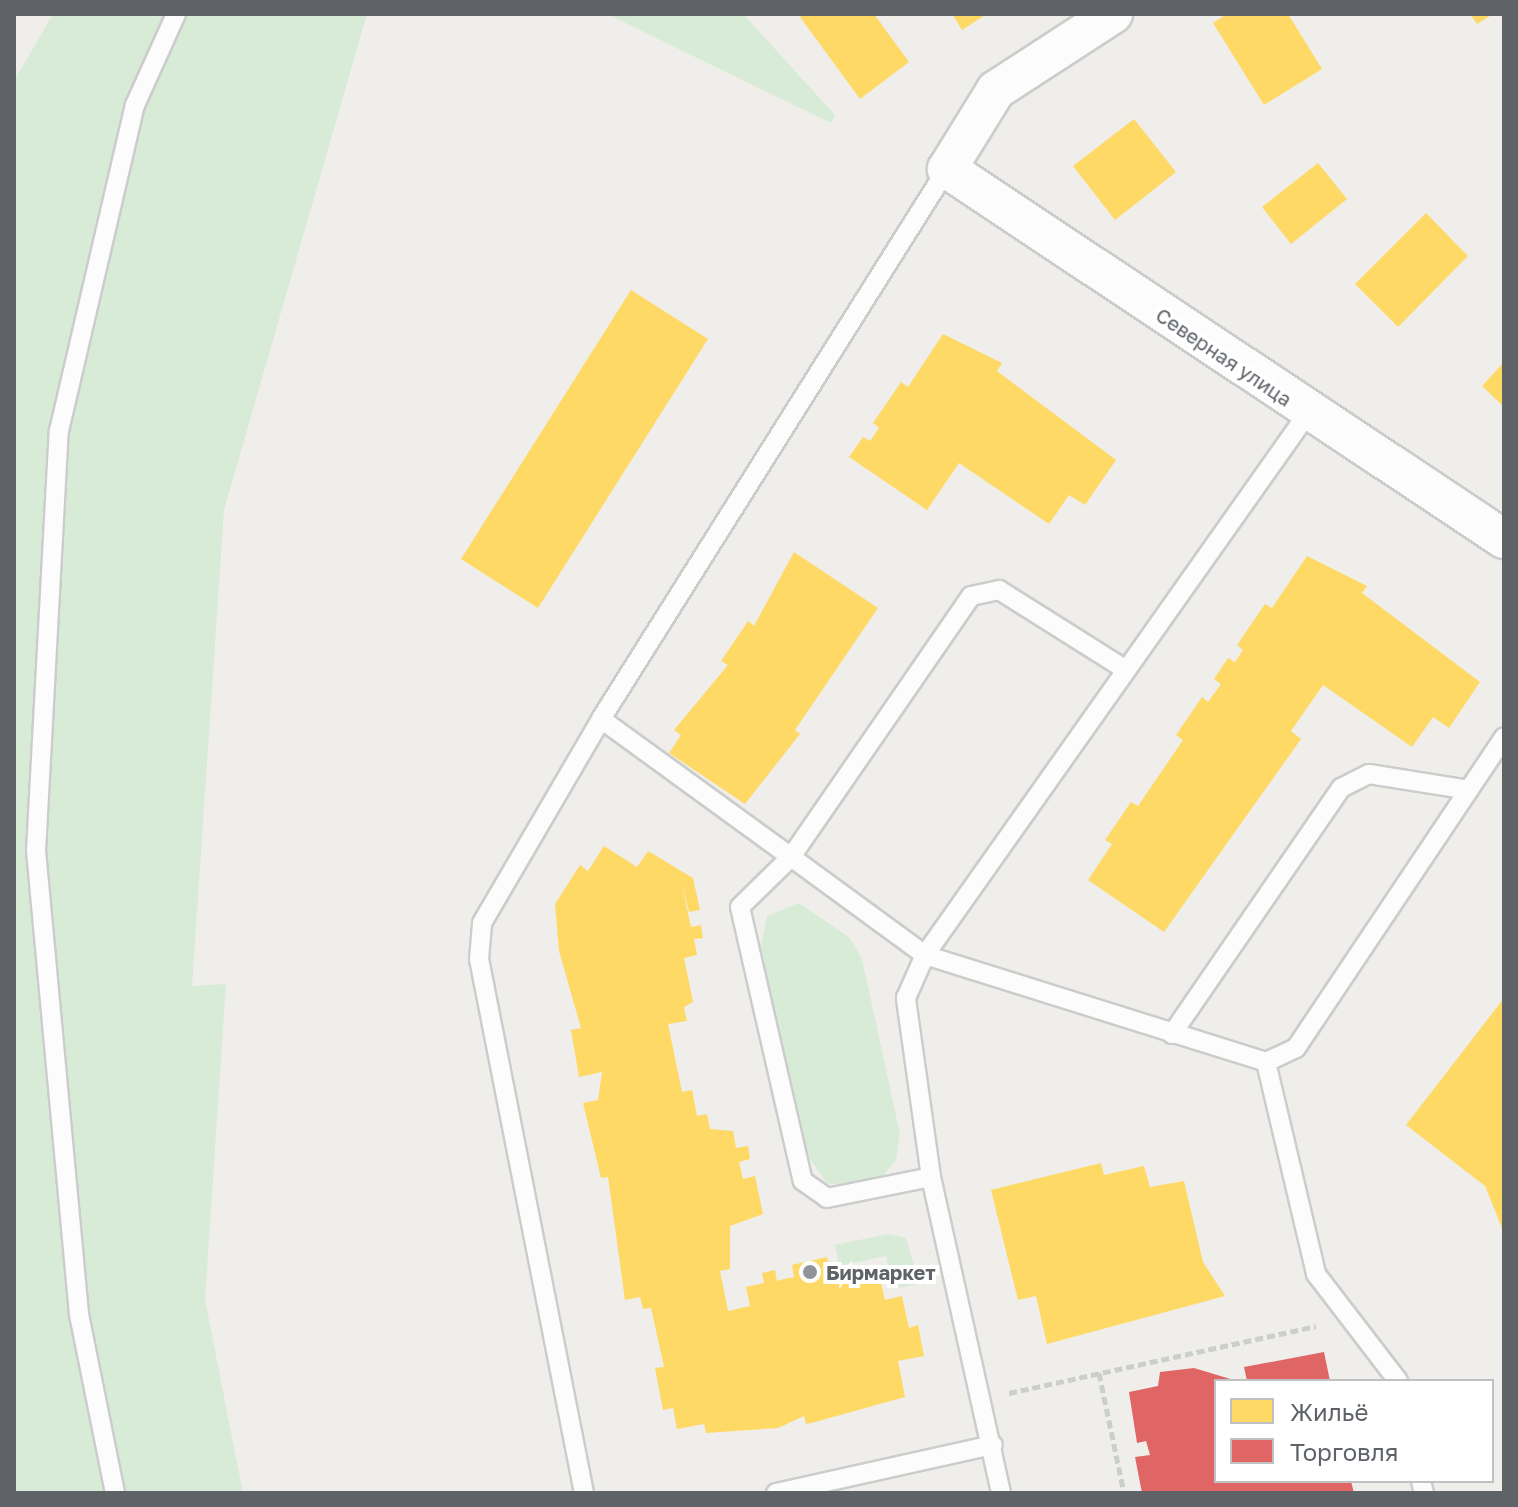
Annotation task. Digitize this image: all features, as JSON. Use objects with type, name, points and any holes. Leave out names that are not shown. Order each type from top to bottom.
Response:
[{"type":"street","points":[[947,169],[996,90],[1113,14]]},
{"type":"street","name":"Северная улица","points":[[947,169],[1308,413],[1504,539]]},
{"type":"lane","points":[[115,1493],[79,1314],[36,851],[59,431],[135,105],[176,14]]},
{"type":"lane","points":[[584,1493],[479,959],[482,923],[601,719],[947,169]]},
{"type":"lane","points":[[1001,1493],[993,1445],[931,1177],[906,998],[925,955],[1308,413]]},
{"type":"lane","points":[[931,1177],[827,1198],[803,1181],[740,907],[791,857],[971,596],[999,590],[1126,670]]},
{"type":"lane","points":[[601,719],[925,955],[1266,1062],[1296,1048],[1504,737]]},
{"type":"lane","points":[[1172,1034],[1341,788],[1369,774],[1469,790]]},
{"type":"lane","points":[[1266,1062],[1316,1274],[1396,1379]]},
{"type":"lane","points":[[776,1493],[993,1445]]},
{"type":"path","points":[[981,1399],[1350,1318]]},
{"type":"path","points":[[1099,1373],[1124,1493]]},
{"type":"green space","points":[[53,14],[367,14],[224,510],[192,986],[226,984],[205,1300],[243,1493],[14,1493],[14,81]]},
{"type":"green space","points":[[607,14],[743,14],[835,115],[831,123]]},
{"type":"green space","points":[[799,903],[850,938],[862,959],[900,1134],[896,1160],[877,1182],[828,1184],[806,1154],[761,946],[767,916]]},
{"type":"green space","points":[[888,1234],[906,1238],[919,1284],[893,1289],[886,1256],[839,1266],[835,1245]]},
{"type":"building: Жильё","points":[[805,14],[874,14],[909,62],[860,99],[800,17]]},
{"type":"building: Жильё","points":[[952,14],[987,14],[962,30]]},
{"type":"building: Жильё","points":[[1227,14],[1288,14],[1322,69],[1264,105],[1213,23]]},
{"type":"building: Жильё","points":[[1470,14],[1493,14],[1477,24]]},
{"type":"building: Жильё","points":[[1134,119],[1176,172],[1115,220],[1073,166]]},
{"type":"building: Жильё","points":[[1318,163],[1347,199],[1291,244],[1262,207]]},
{"type":"building: Жильё","points":[[1426,213],[1468,256],[1398,327],[1355,284]]},
{"type":"building: Жильё","points":[[631,290],[708,339],[538,608],[461,559]]},
{"type":"building: Жильё","points":[[943,334],[1002,363],[997,371],[1116,460],[1085,505],[1069,495],[1049,524],[959,463],[927,510],[849,457],[863,437],[870,441],[879,428],[873,423],[901,382],[908,387]]},
{"type":"building: Жильё","points":[[1504,362],[1504,407],[1482,386]]},
{"type":"building: Жильё","points":[[794,552],[878,608],[795,730],[800,734],[745,804],[669,753],[681,735],[674,730],[728,665],[721,661],[748,621],[754,626]]},
{"type":"building: Жильё","points":[[1307,556],[1367,586],[1362,593],[1480,682],[1449,728],[1433,717],[1412,747],[1323,685],[1291,731],[1301,739],[1164,932],[1088,880],[1112,844],[1105,840],[1131,802],[1138,806],[1183,740],[1176,735],[1202,697],[1208,702],[1221,684],[1214,679],[1228,658],[1235,662],[1243,650],[1237,645],[1265,604],[1272,608]]},
{"type":"building: Жильё","points":[[604,846],[637,867],[648,851],[693,878],[700,910],[689,912],[681,880],[691,927],[701,925],[703,938],[694,939],[697,955],[684,958],[693,1002],[684,1007],[687,1021],[668,1024],[682,1092],[692,1090],[697,1116],[707,1114],[710,1129],[733,1131],[736,1148],[748,1146],[750,1159],[739,1162],[743,1179],[755,1176],[763,1214],[730,1226],[730,1269],[720,1271],[728,1311],[750,1306],[746,1287],[764,1283],[762,1273],[775,1270],[777,1281],[794,1277],[792,1265],[827,1257],[832,1279],[878,1270],[885,1300],[902,1296],[909,1328],[918,1325],[924,1356],[898,1361],[905,1397],[806,1424],[804,1416],[778,1428],[706,1433],[704,1424],[677,1429],[673,1408],[663,1410],[655,1368],[664,1367],[651,1308],[643,1309],[640,1297],[625,1300],[608,1177],[601,1178],[583,1103],[598,1100],[602,1072],[579,1077],[571,1030],[581,1028],[559,951],[555,904],[580,865],[588,871]]},
{"type":"building: Жильё","points":[[1504,998],[1504,1233],[1485,1186],[1406,1125]]},
{"type":"building: Жильё","points":[[1101,1163],[1104,1175],[1144,1166],[1150,1187],[1184,1181],[1203,1262],[1225,1296],[1047,1344],[1036,1296],[1018,1300],[991,1190]]},
{"type":"building: Торговля","points":[[1324,1352],[1330,1379],[1247,1379],[1244,1367]]},
{"type":"building: Торговля","points":[[1194,1368],[1230,1379],[1214,1379],[1214,1483],[1352,1483],[1354,1493],[1142,1493],[1135,1457],[1150,1455],[1146,1441],[1137,1443],[1129,1392],[1158,1386],[1160,1372]]},
{"type":"place","name":"Бирмаркет","points":[[810,1272]]}]
